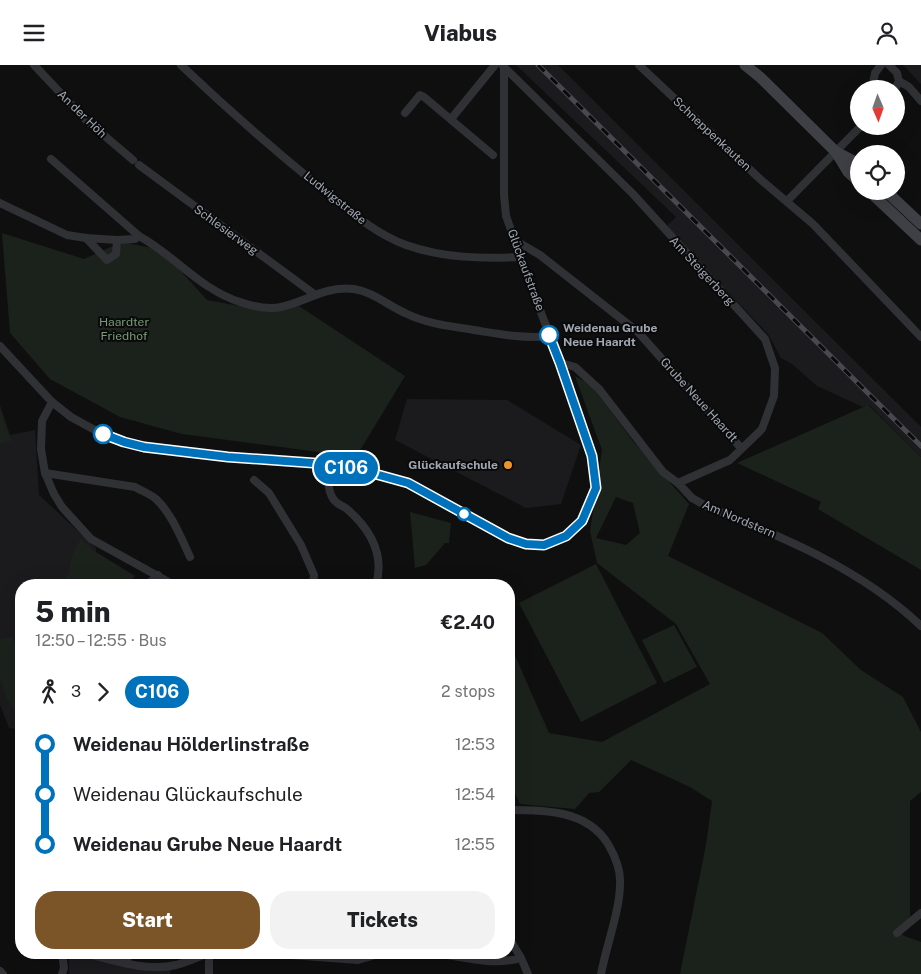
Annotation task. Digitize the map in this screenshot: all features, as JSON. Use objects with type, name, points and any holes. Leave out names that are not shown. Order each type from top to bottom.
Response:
[{"type":"main road","points":[[744,65],[761,78],[836,152],[850,174]]},
{"type":"main road","points":[[836,152],[850,159]]},
{"type":"main road","points":[[878,200],[921,240]]},
{"type":"main road","points":[[896,200],[921,224]]},
{"type":"street","name":"An der Höh","points":[[34,65],[86,120],[136,163]]},
{"type":"street","name":"Ludwigstraße","points":[[181,65],[254,133],[375,231],[405,245],[440,255],[482,259],[522,257]]},
{"type":"street","points":[[451,119],[495,65]]},
{"type":"street","name":"Glückaufstraße","points":[[0,346],[52,402],[70,417],[102,434],[124,442],[144,447],[228,457],[328,465],[368,472],[408,483],[508,538],[526,544],[544,545],[566,536],[582,521],[596,488],[592,456],[506,216],[504,195],[503,65]]},
{"type":"street","name":"Am Steigerberg","points":[[503,65],[634,195],[765,339],[775,368],[774,396],[762,429],[730,460],[678,483]]},
{"type":"street","name":"Schneppenkauten","points":[[638,65],[746,166],[813,225],[921,337]]},
{"type":"street","points":[[874,80],[875,73],[881,65]]},
{"type":"street","points":[[889,65],[897,73],[899,80]]},
{"type":"street","points":[[905,85],[921,101]]},
{"type":"street","points":[[406,113],[420,95],[431,101],[493,155]]},
{"type":"street","points":[[787,201],[852,135]]},
{"type":"street","points":[[51,159],[139,236],[215,291],[239,302],[260,307],[280,307],[314,294],[341,288],[362,290],[404,313],[439,325],[506,335],[536,337],[549,335]]},
{"type":"street","name":"Schlesierweg","points":[[136,163],[314,294]]},
{"type":"street","points":[[0,203],[67,235],[117,240],[135,239],[139,236]]},
{"type":"street","points":[[86,238],[107,260],[116,254],[118,248],[117,240]]},
{"type":"street","name":"Grube Neue Haardt","points":[[516,241],[540,255],[638,332],[741,448]]},
{"type":"street","name":"Am Nordstern","points":[[560,363],[575,367],[599,389],[663,472],[678,483],[692,498],[706,506],[800,545],[857,576],[907,612],[921,626]]},
{"type":"street","points":[[52,402],[42,421],[42,449],[45,473],[62,507],[91,539],[164,579]]},
{"type":"street","points":[[328,465],[328,481],[334,500],[363,525],[373,540],[378,555],[378,579]]},
{"type":"street","points":[[45,473],[135,487],[147,493],[156,499],[167,513],[180,534],[190,557]]},
{"type":"street","points":[[254,480],[269,493],[301,545],[314,575],[314,579]]},
{"type":"street","points":[[154,579],[158,575]]},
{"type":"street","points":[[515,810],[551,811],[576,817],[602,835],[613,853],[618,867],[620,883],[619,900],[601,974]]},
{"type":"street","points":[[897,933],[921,913]]},
{"type":"street","points":[[515,948],[528,974]]},
{"type":"street","points":[[475,959],[495,962],[521,958]]},
{"type":"street","points":[[62,974],[64,968],[63,959]]},
{"type":"street","points":[[110,959],[153,967],[175,965],[192,959]]},
{"type":"street","points":[[127,959],[128,963]]},
{"type":"street","points":[[209,959],[209,974]]},
{"type":"street","points":[[345,959],[361,959]]},
{"type":"street","points":[[0,971],[3,974]]},
{"type":"shaded area","points":[[516,65],[558,65],[921,427],[921,457],[869,405],[863,407],[817,386],[792,364],[781,358],[768,334],[666,227],[676,217]]},
{"type":"shaded area","points":[[903,65],[921,65],[921,84]]},
{"type":"shaded area","name":"Glückaufschule","points":[[407,399],[507,400],[581,445],[561,504],[526,508],[395,440]]},
{"type":"shaded area","points":[[0,405],[10,435],[35,430],[39,495],[96,548],[96,579],[15,579],[15,729],[9,728],[0,705]]},
{"type":"shaded area","points":[[69,959],[95,959],[151,971],[171,970],[170,974],[69,974]]},
{"type":"green space","name":"Haardter Friedhof","points":[[2,233],[84,259],[122,242],[152,248],[177,267],[207,300],[261,310],[299,306],[405,376],[356,457],[182,434],[120,417],[50,379],[10,333]]},
{"type":"green space","points":[[575,376],[591,385],[633,441],[689,504],[668,556],[822,633],[861,670],[903,697],[921,732],[921,792],[910,801],[910,917],[902,935],[921,942],[921,974],[680,974],[706,845],[712,801],[690,787],[631,760],[599,792],[589,793],[575,809],[520,804],[515,794],[515,656],[549,733],[602,742],[710,684],[676,624],[597,563],[590,531],[602,450]],"holes":[[[616,497],[633,503],[640,533],[626,545],[596,538]]]},
{"type":"green space","points":[[868,405],[921,457],[921,570],[818,509],[821,502],[737,463]]},
{"type":"green space","points":[[0,409],[11,441],[0,444]]},
{"type":"green space","points":[[410,512],[451,523],[449,543],[445,543],[426,565],[415,568]]},
{"type":"green space","points":[[81,539],[91,549],[135,576],[132,579],[66,579],[73,553]]},
{"type":"green space","points":[[596,564],[657,683],[581,722],[519,603]]},
{"type":"green space","points":[[674,625],[697,667],[664,683],[642,640]]},
{"type":"green space","points":[[12,636],[15,645],[15,712],[7,699],[0,678],[0,639]]},
{"type":"railway","points":[[538,65],[921,446]]},
{"type":"bus line","name":"C106","points":[[103,434],[144,447],[228,457],[313,463],[368,472],[408,483],[508,538],[526,544],[544,545],[566,536],[582,521],[596,488],[592,456],[549,335]]},
{"type":"place","name":"Weidenau Grube Neue Haardt","points":[[549,335]]},
{"type":"place","name":"Glückaufschule","points":[[508,465]]}]
